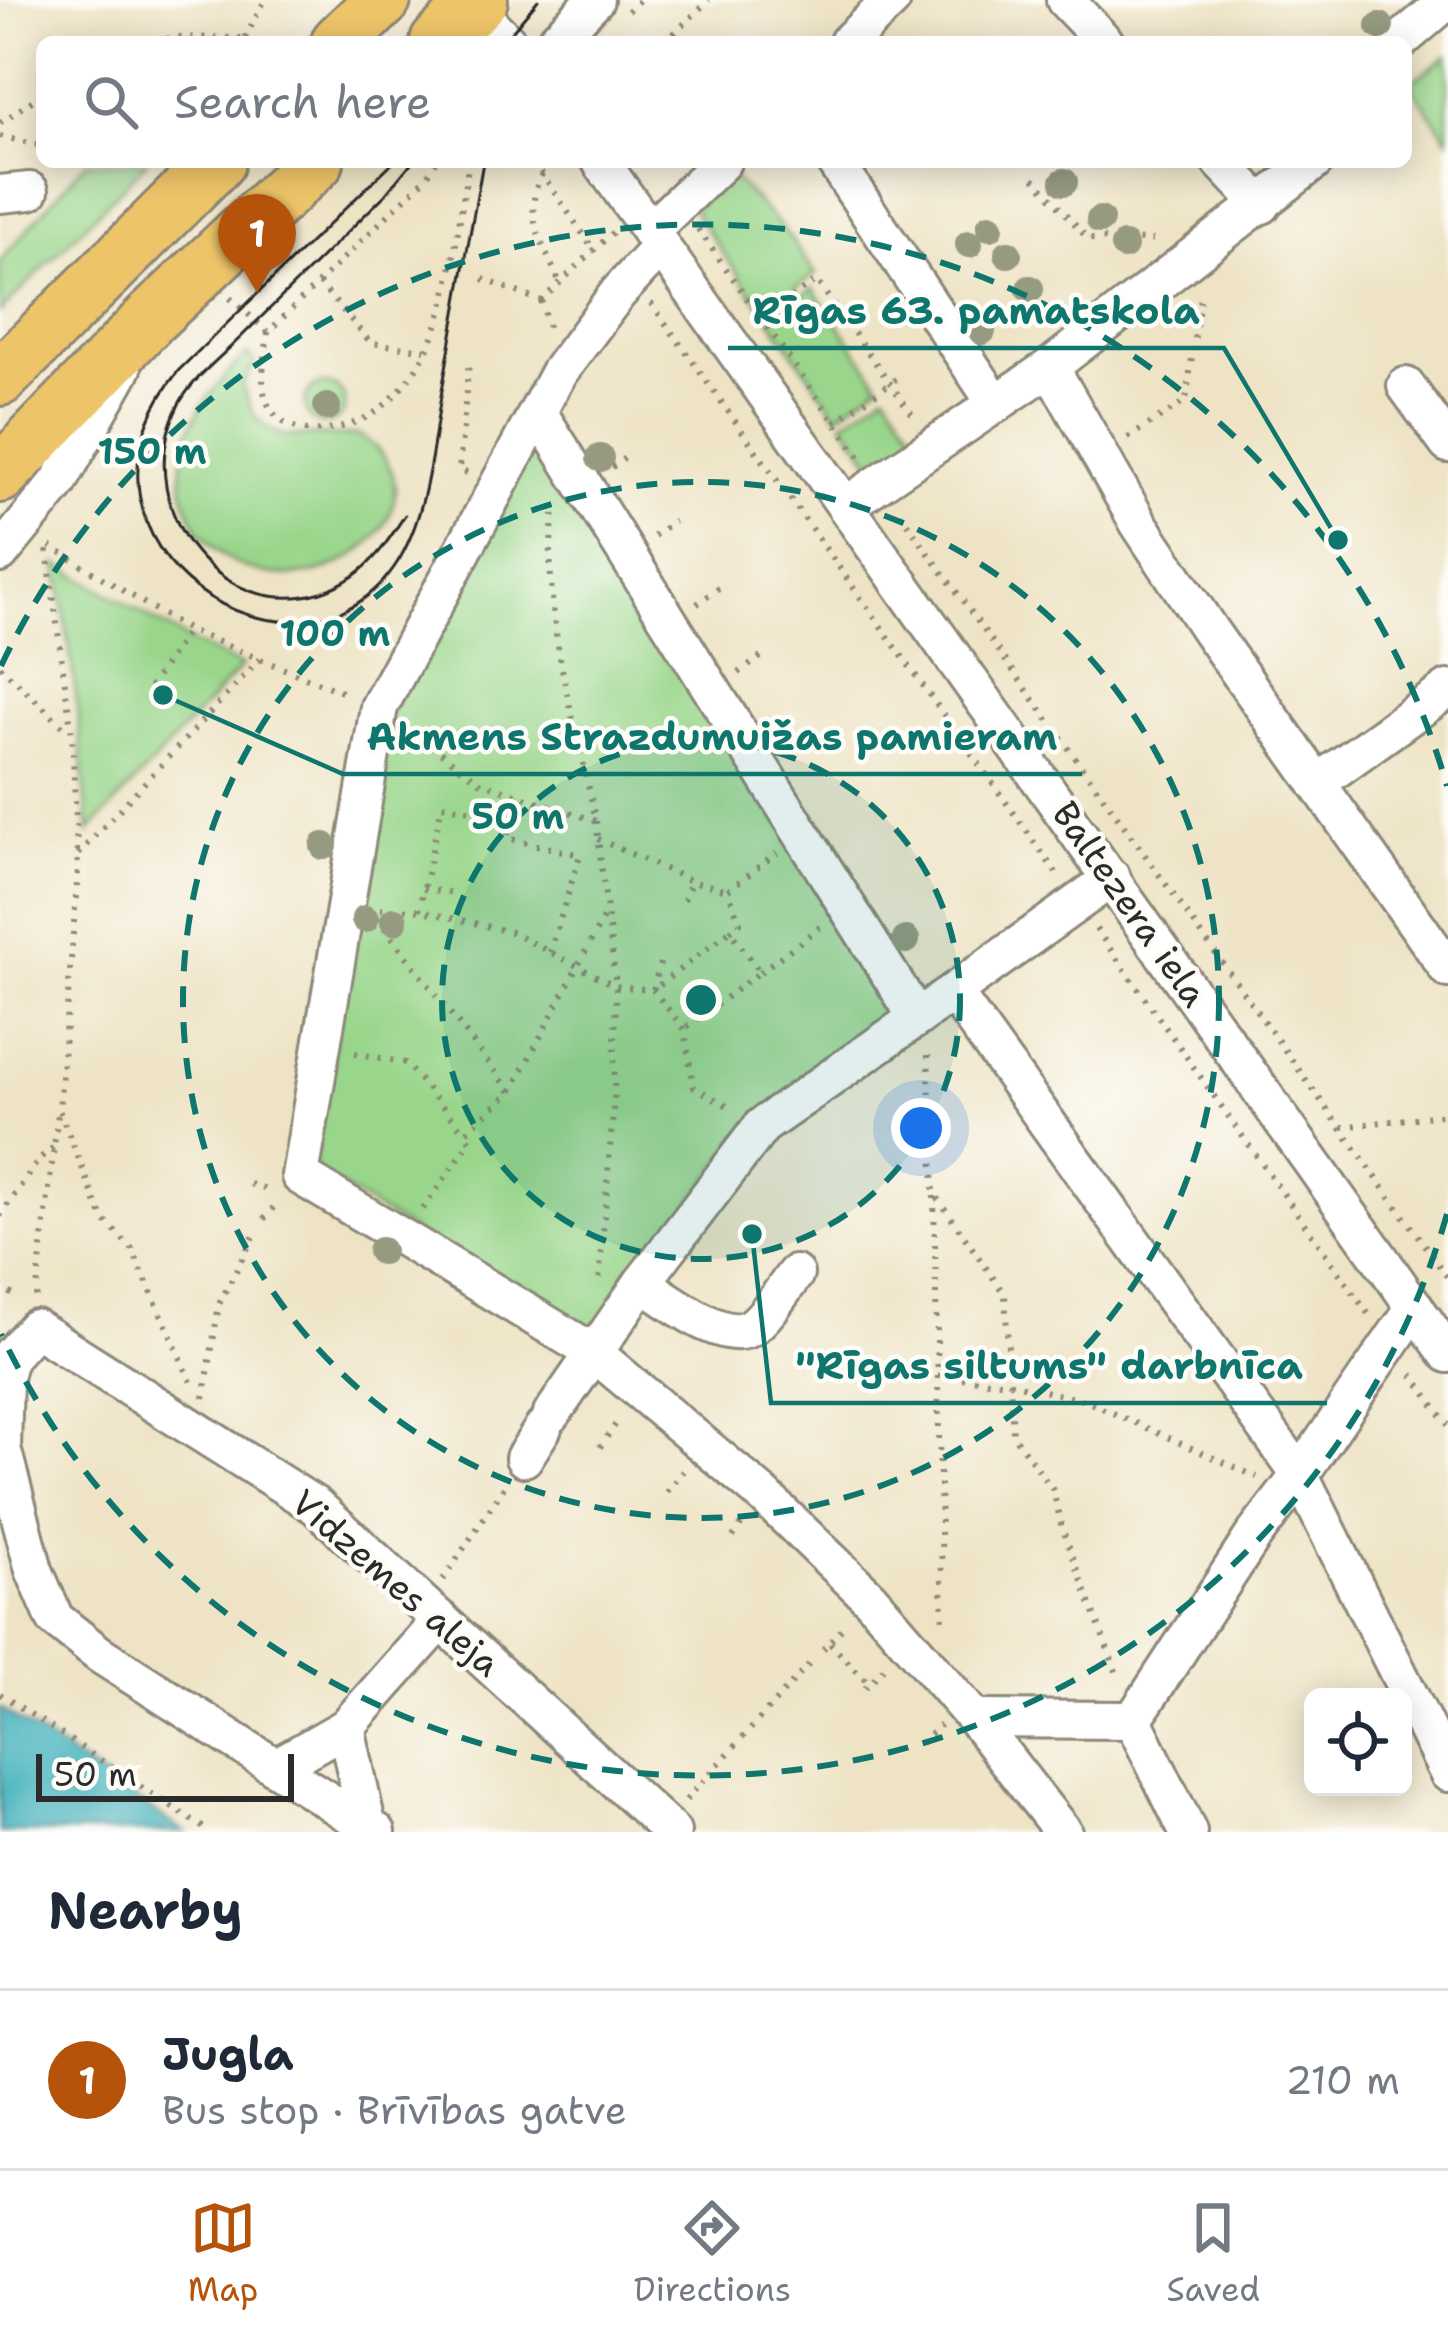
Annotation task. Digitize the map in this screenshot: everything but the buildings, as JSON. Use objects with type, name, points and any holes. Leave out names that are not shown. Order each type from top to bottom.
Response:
[{"type":"highway","points":[[345,36],[383,0]]},
{"type":"highway","points":[[10,360],[211,168]]},
{"type":"highway","points":[[0,475],[151,320],[310,168]]},
{"type":"street","points":[[560,36],[595,0]]},
{"type":"street","points":[[854,36],[892,0]]},
{"type":"street","points":[[1065,0],[1100,36]]},
{"type":"street","points":[[1405,36],[1434,4]]},
{"type":"street","name":"Baltezera iela","points":[[605,168],[1448,1354]]},
{"type":"street","points":[[716,168],[680,202],[633,277],[560,372],[379,706],[300,1176],[593,1352],[762,1494],[870,1598],[975,1719],[1064,1832]]},
{"type":"street","points":[[839,168],[996,404]]},
{"type":"street","points":[[1227,168],[1262,205]]},
{"type":"street","points":[[847,506],[1050,367],[1307,168]]},
{"type":"street","points":[[0,554],[59,482],[151,320]]},
{"type":"street","points":[[1050,367],[1139,524],[1448,969]]},
{"type":"street","points":[[1406,386],[1448,444]]},
{"type":"street","points":[[538,412],[917,1018]]},
{"type":"street","points":[[1317,783],[1448,689]]},
{"type":"street","points":[[540,1433],[642,1283],[762,1126],[1112,878]]},
{"type":"street","points":[[953,992],[1293,1485],[1448,1773]]},
{"type":"street","points":[[642,1283],[714,1329],[737,1332],[752,1327],[795,1274]]},
{"type":"street","points":[[1133,1720],[1252,1538],[1415,1307]]},
{"type":"street","points":[[35,1328],[9,1357],[2,1448],[34,1570],[55,1619],[99,1654],[372,1828]]},
{"type":"street","name":"Vidzemes aleja","points":[[35,1328],[316,1506],[668,1828]]},
{"type":"street","points":[[276,1767],[346,1727],[434,1613]]},
{"type":"street","points":[[975,1719],[1133,1720]]},
{"type":"street","points":[[1133,1720],[1188,1832]]},
{"type":"street","points":[[346,1727],[372,1828]]},
{"type":"path","points":[[249,36],[265,0]]},
{"type":"path","points":[[671,36],[710,0]]},
{"type":"path","points":[[0,123],[36,98]]},
{"type":"path","points":[[0,136],[36,145]]},
{"type":"path","points":[[432,168],[268,332],[263,380],[266,401],[282,421],[300,430],[327,431],[377,411],[407,380],[427,350],[438,320],[469,168]]},
{"type":"path","points":[[538,168],[595,252]]},
{"type":"path","points":[[542,174],[531,196],[533,221],[560,283]]},
{"type":"path","points":[[1034,178],[1088,239],[1155,241],[1197,255],[1186,400],[1100,456]]},
{"type":"path","points":[[680,202],[1448,1278]]},
{"type":"path","points":[[483,279],[541,301],[620,225],[620,256],[633,277],[1448,1425]]},
{"type":"path","points":[[763,319],[820,278],[934,445]]},
{"type":"path","points":[[319,284],[370,344],[427,350]]},
{"type":"path","points":[[230,297],[268,332]]},
{"type":"path","points":[[469,362],[459,469],[498,487]]},
{"type":"path","points":[[835,422],[893,381]]},
{"type":"path","points":[[564,454],[549,544],[549,592],[596,821],[616,986],[614,1099],[598,1283]]},
{"type":"path","points":[[35,1328],[32,1307],[40,1287],[72,975],[77,855],[72,735],[46,543],[188,631],[379,706],[480,782],[596,821]]},
{"type":"path","points":[[150,687],[188,631]]},
{"type":"path","points":[[77,855],[260,659]]},
{"type":"path","points":[[0,666],[72,735]]},
{"type":"path","points":[[517,794],[507,838],[580,855],[550,952]]},
{"type":"path","points":[[418,910],[442,805],[511,818]]},
{"type":"path","points":[[728,890],[801,836]]},
{"type":"path","points":[[598,839],[691,881],[728,890]]},
{"type":"path","points":[[684,900],[691,881]]},
{"type":"path","points":[[423,889],[457,893]]},
{"type":"path","points":[[511,1092],[370,908],[418,910],[511,932],[616,986],[653,989],[740,923],[728,890]]},
{"type":"path","points":[[684,1029],[847,907]]},
{"type":"path","points":[[465,1133],[511,1092],[607,911]]},
{"type":"path","points":[[730,931],[760,972]]},
{"type":"path","points":[[653,989],[660,964]]},
{"type":"path","points":[[653,989],[684,1029],[694,1087],[762,1126]]},
{"type":"path","points":[[917,1018],[928,1038],[944,1650],[931,1669]]},
{"type":"path","points":[[322,1046],[405,1063],[471,1141],[403,1238]]},
{"type":"path","points":[[59,1110],[103,1219],[132,1249],[202,1408],[219,1304],[256,1232]]},
{"type":"path","points":[[1342,1127],[1448,1114]]},
{"type":"path","points":[[0,1216],[40,1158],[55,1146]]},
{"type":"path","points":[[934,1193],[1005,1295],[1013,1435],[1053,1490],[1062,1528],[1133,1720]]},
{"type":"path","points":[[938,1376],[1010,1383],[1086,1401],[1245,1470],[1293,1485]]},
{"type":"path","points":[[434,1613],[540,1433]]},
{"type":"path","points":[[830,1642],[869,1683]]},
{"type":"path","points":[[668,1828],[812,1661]]},
{"type":"path","points":[[0,1694],[210,1832]]},
{"type":"green space","points":[[1448,55],[1448,139],[1412,87],[1412,81]]},
{"type":"green space","points":[[81,168],[141,168],[0,312],[0,261]]},
{"type":"green space","points":[[725,169],[783,229],[816,274],[764,311],[694,212]]},
{"type":"green space","points":[[813,288],[880,384],[837,415],[770,319]]},
{"type":"green space","points":[[247,354],[255,362],[242,386],[253,414],[267,428],[285,436],[359,435],[386,460],[395,488],[389,516],[370,542],[343,562],[309,574],[272,575],[225,557],[192,518],[182,476],[187,436],[205,401]]},
{"type":"green space","points":[[325,384],[339,390],[345,404],[339,418],[325,424],[311,418],[305,404],[311,390]]},
{"type":"green space","points":[[886,392],[920,442],[877,469],[843,422]]},
{"type":"green space","points":[[537,435],[902,1013],[751,1123],[589,1340],[313,1170],[388,714]]},
{"type":"green space","points":[[57,564],[242,666],[89,832],[75,687]]},
{"type":"water","points":[[0,1708],[185,1832],[0,1832]]},
{"type":"tram line","points":[[508,36],[538,0]]},
{"type":"tram line","points":[[387,168],[179,370],[144,436],[140,496],[160,549],[198,590],[248,615],[302,621],[354,605],[397,563],[407,545],[427,482],[482,168]]},
{"type":"tram line","points":[[405,515],[388,541],[352,577],[310,595],[270,596],[233,583],[202,559],[179,527],[166,488],[166,446],[179,404],[192,386],[407,168]]},
{"type":"place","name":"Jugla","points":[[257,293]]},
{"type":"place","name":"Rīgas 63. pamatskola","points":[[1338,540]]},
{"type":"place","name":"Akmens Strazdumuižas pamieram","points":[[163,695]]},
{"type":"place","name":"\"Rīgas siltums\" darbnīca","points":[[752,1234]]}]
